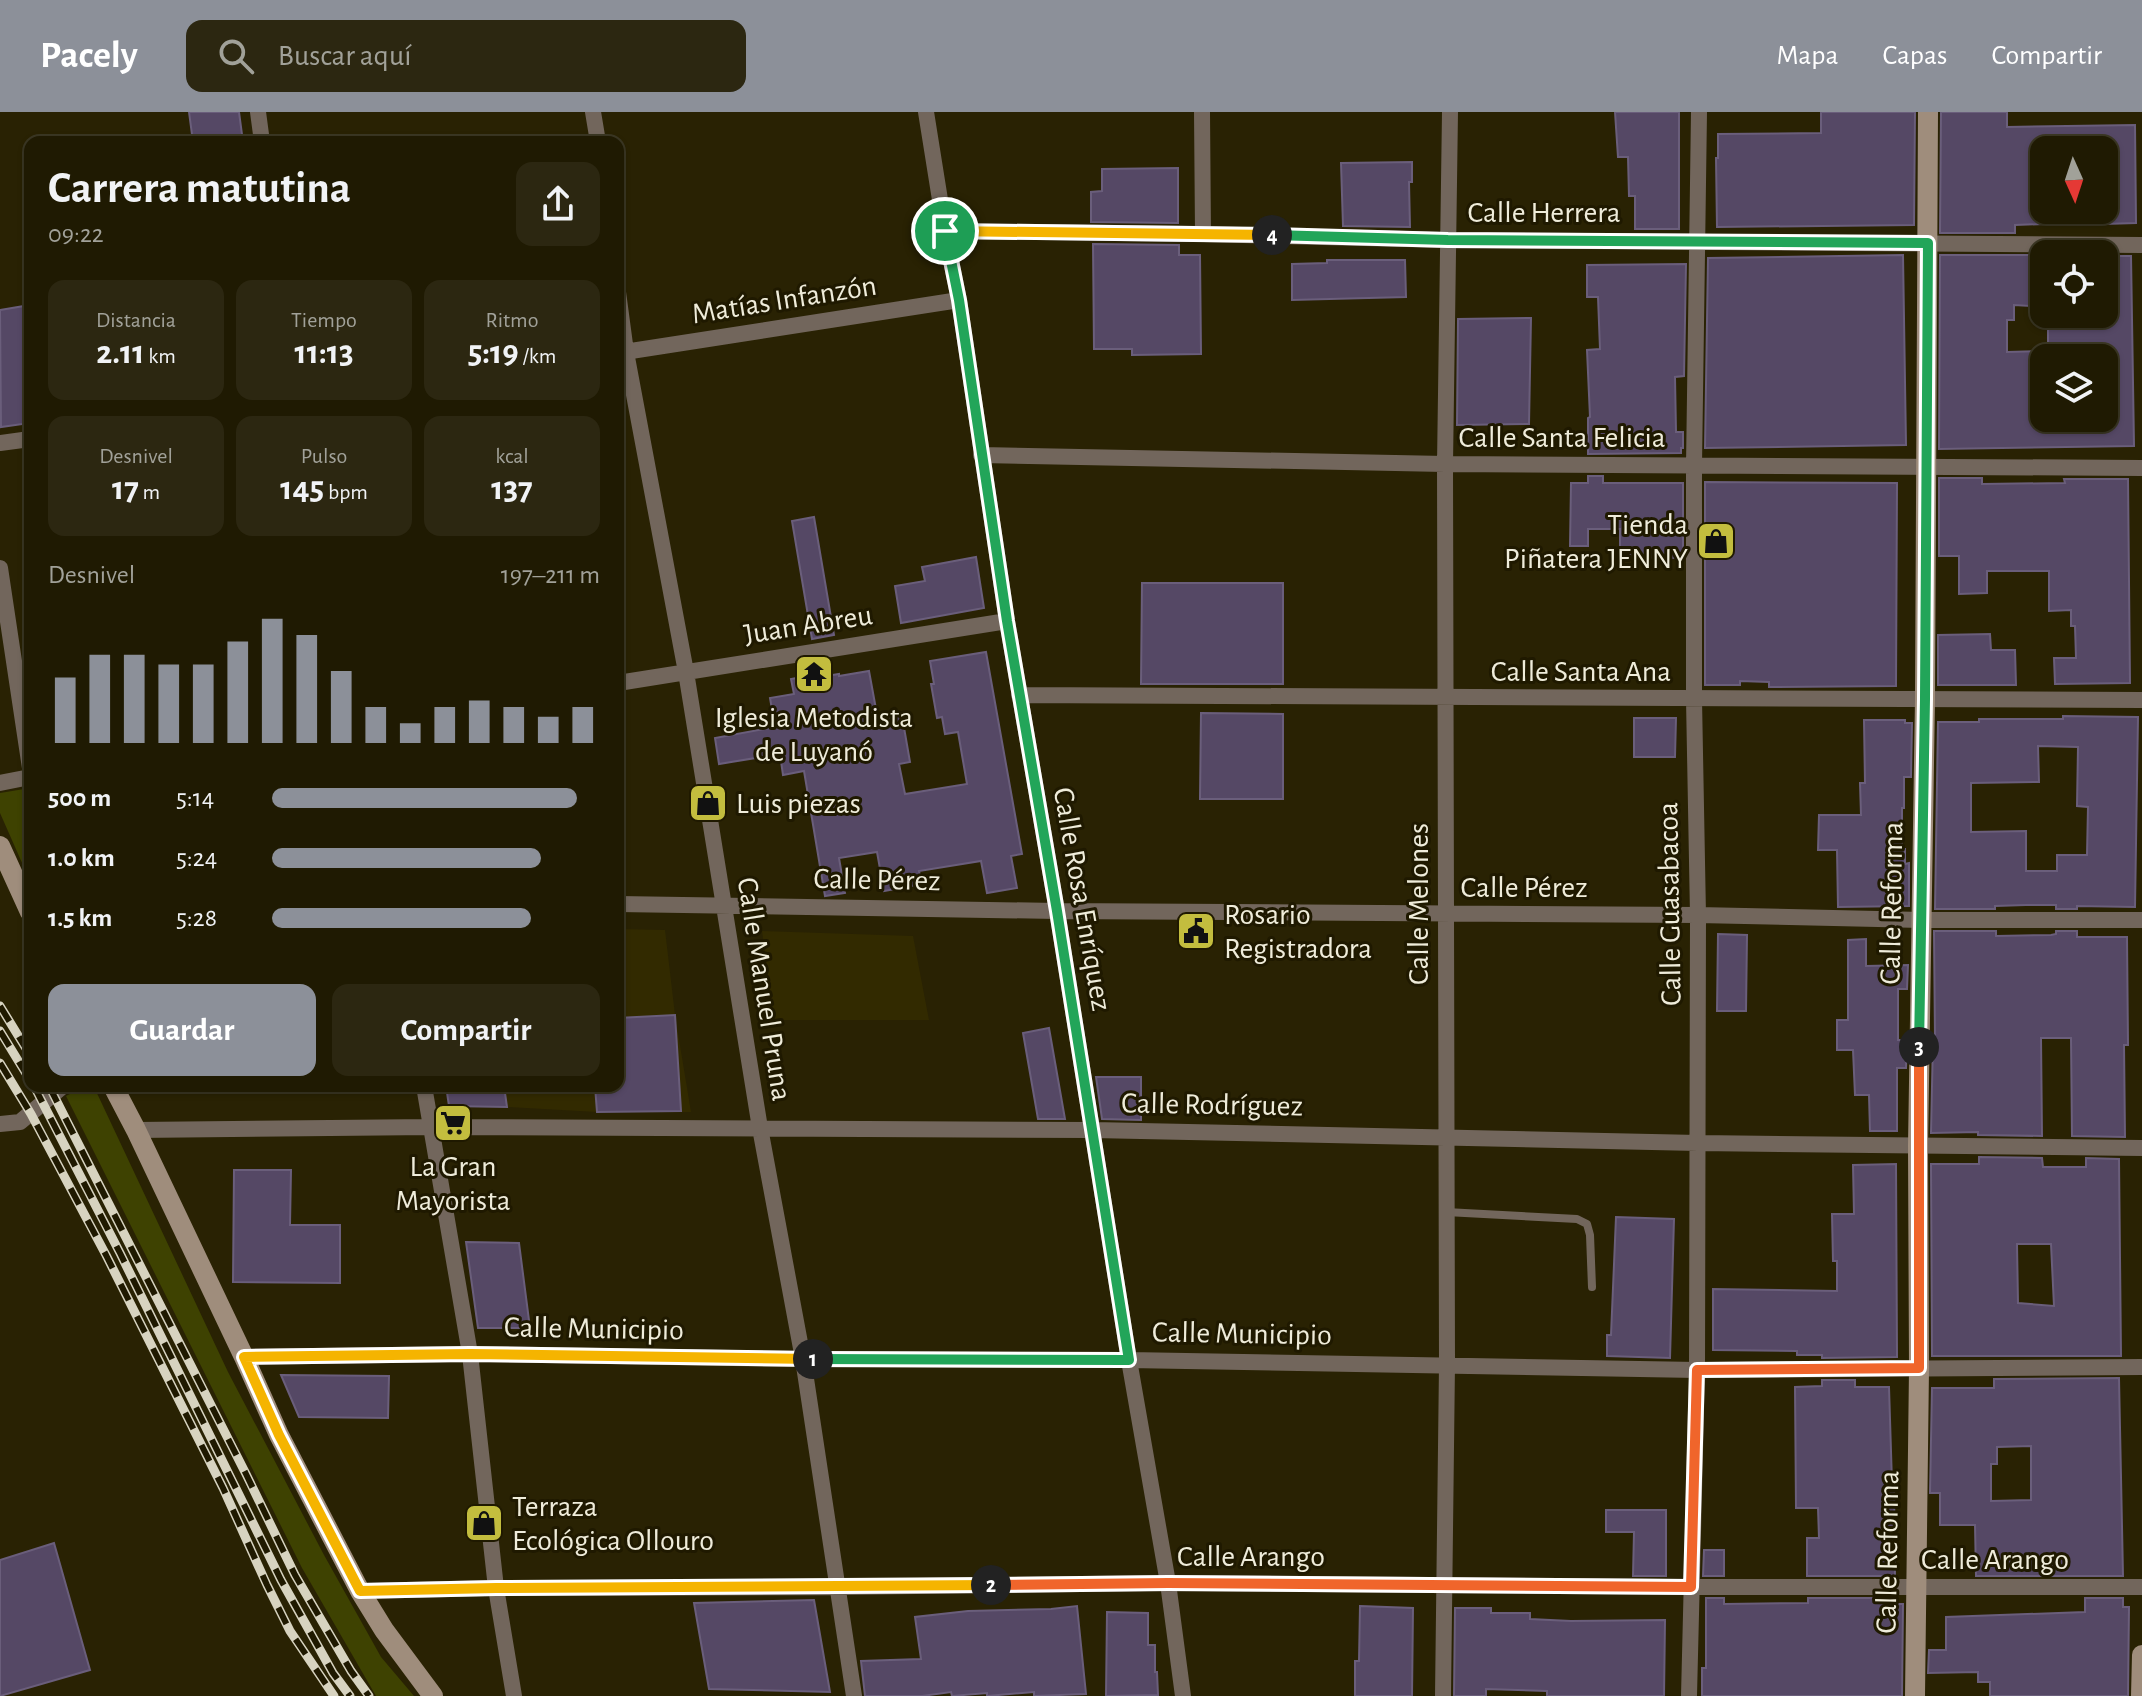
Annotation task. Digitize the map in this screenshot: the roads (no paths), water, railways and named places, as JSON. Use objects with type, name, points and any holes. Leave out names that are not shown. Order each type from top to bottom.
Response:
[{"type":"street","points":[[258,112],[261,136]]},
{"type":"street","points":[[593,112],[597,136]]},
{"type":"street","name":"Calle Rosa Enríquez","points":[[926,112],[959,300],[1019,695],[1168,1583],[1183,1696]]},
{"type":"street","points":[[1202,112],[1203,234]]},
{"type":"street","name":"Calle Melones","points":[[1443,1696],[1447,1364],[1445,464],[1450,112]]},
{"type":"street","name":"Calle Guasabacoa","points":[[1689,1696],[1697,1370],[1698,915],[1694,466],[1699,112]]},
{"type":"street","name":"Calle Reforma","points":[[1915,1696],[1928,112]]},
{"type":"street","name":"Calle Herrera","points":[[945,231],[1448,240],[2142,245]]},
{"type":"street","name":"Matías Infanzón","points":[[624,353],[959,300]]},
{"type":"street","name":"Calle Manuel Pruna","points":[[624,363],[686,672],[760,1128],[803,1359],[854,1696]]},
{"type":"street","points":[[0,443],[24,440]]},
{"type":"street","name":"Calle Santa Felicia","points":[[981,455],[1445,464],[2142,468]]},
{"type":"street","points":[[0,568],[24,728]]},
{"type":"street","name":"Juan Abreu","points":[[624,682],[1007,621]]},
{"type":"street","name":"Calle Santa Ana","points":[[1019,695],[2142,700]]},
{"type":"street","points":[[0,783],[24,778]]},
{"type":"street","points":[[0,846],[24,897]]},
{"type":"street","name":"Calle Pérez","points":[[624,904],[1057,911],[2142,920]]},
{"type":"street","points":[[0,1124],[20,1122],[56,1092]]},
{"type":"street","points":[[116,1092],[279,1435],[360,1591],[384,1630],[433,1696]]},
{"type":"street","points":[[425,1092],[470,1354],[496,1588],[514,1696]]},
{"type":"street","name":"Calle Rodríguez","points":[[136,1130],[431,1127],[1093,1130],[1698,1143],[2142,1148]]},
{"type":"street","name":"Calle Municipio","points":[[244,1357],[470,1354],[1447,1364],[1697,1370],[2142,1367]]},
{"type":"street","name":"Calle Arango","points":[[360,1591],[1168,1583],[2142,1587]]},
{"type":"street","points":[[2141,1696],[2142,1655]]},
{"type":"lane","points":[[1446,1212],[1577,1219],[1587,1224],[1592,1287]]},
{"type":"railway","points":[[0,1006],[24,1045]]},
{"type":"railway","points":[[0,1031],[24,1070]]},
{"type":"railway","points":[[0,1063],[31,1114],[106,1255],[223,1488],[290,1631],[334,1696]]},
{"type":"railway","points":[[37,1092],[281,1580],[333,1673],[350,1696]]},
{"type":"railway","points":[[52,1092],[295,1575],[369,1696]]},
{"type":"place","name":"Tienda Piñatera JENNY","points":[[1716,541]]},
{"type":"place","name":"Iglesia Metodista de Luyanó","points":[[814,674]]},
{"type":"place","name":"Luis piezas","points":[[708,803]]},
{"type":"place","name":"Rosario Registradora","points":[[1196,931]]},
{"type":"place","name":"La Gran Mayorista","points":[[453,1123]]},
{"type":"place","name":"Terraza Ecológica Ollouro","points":[[484,1523]]}]
